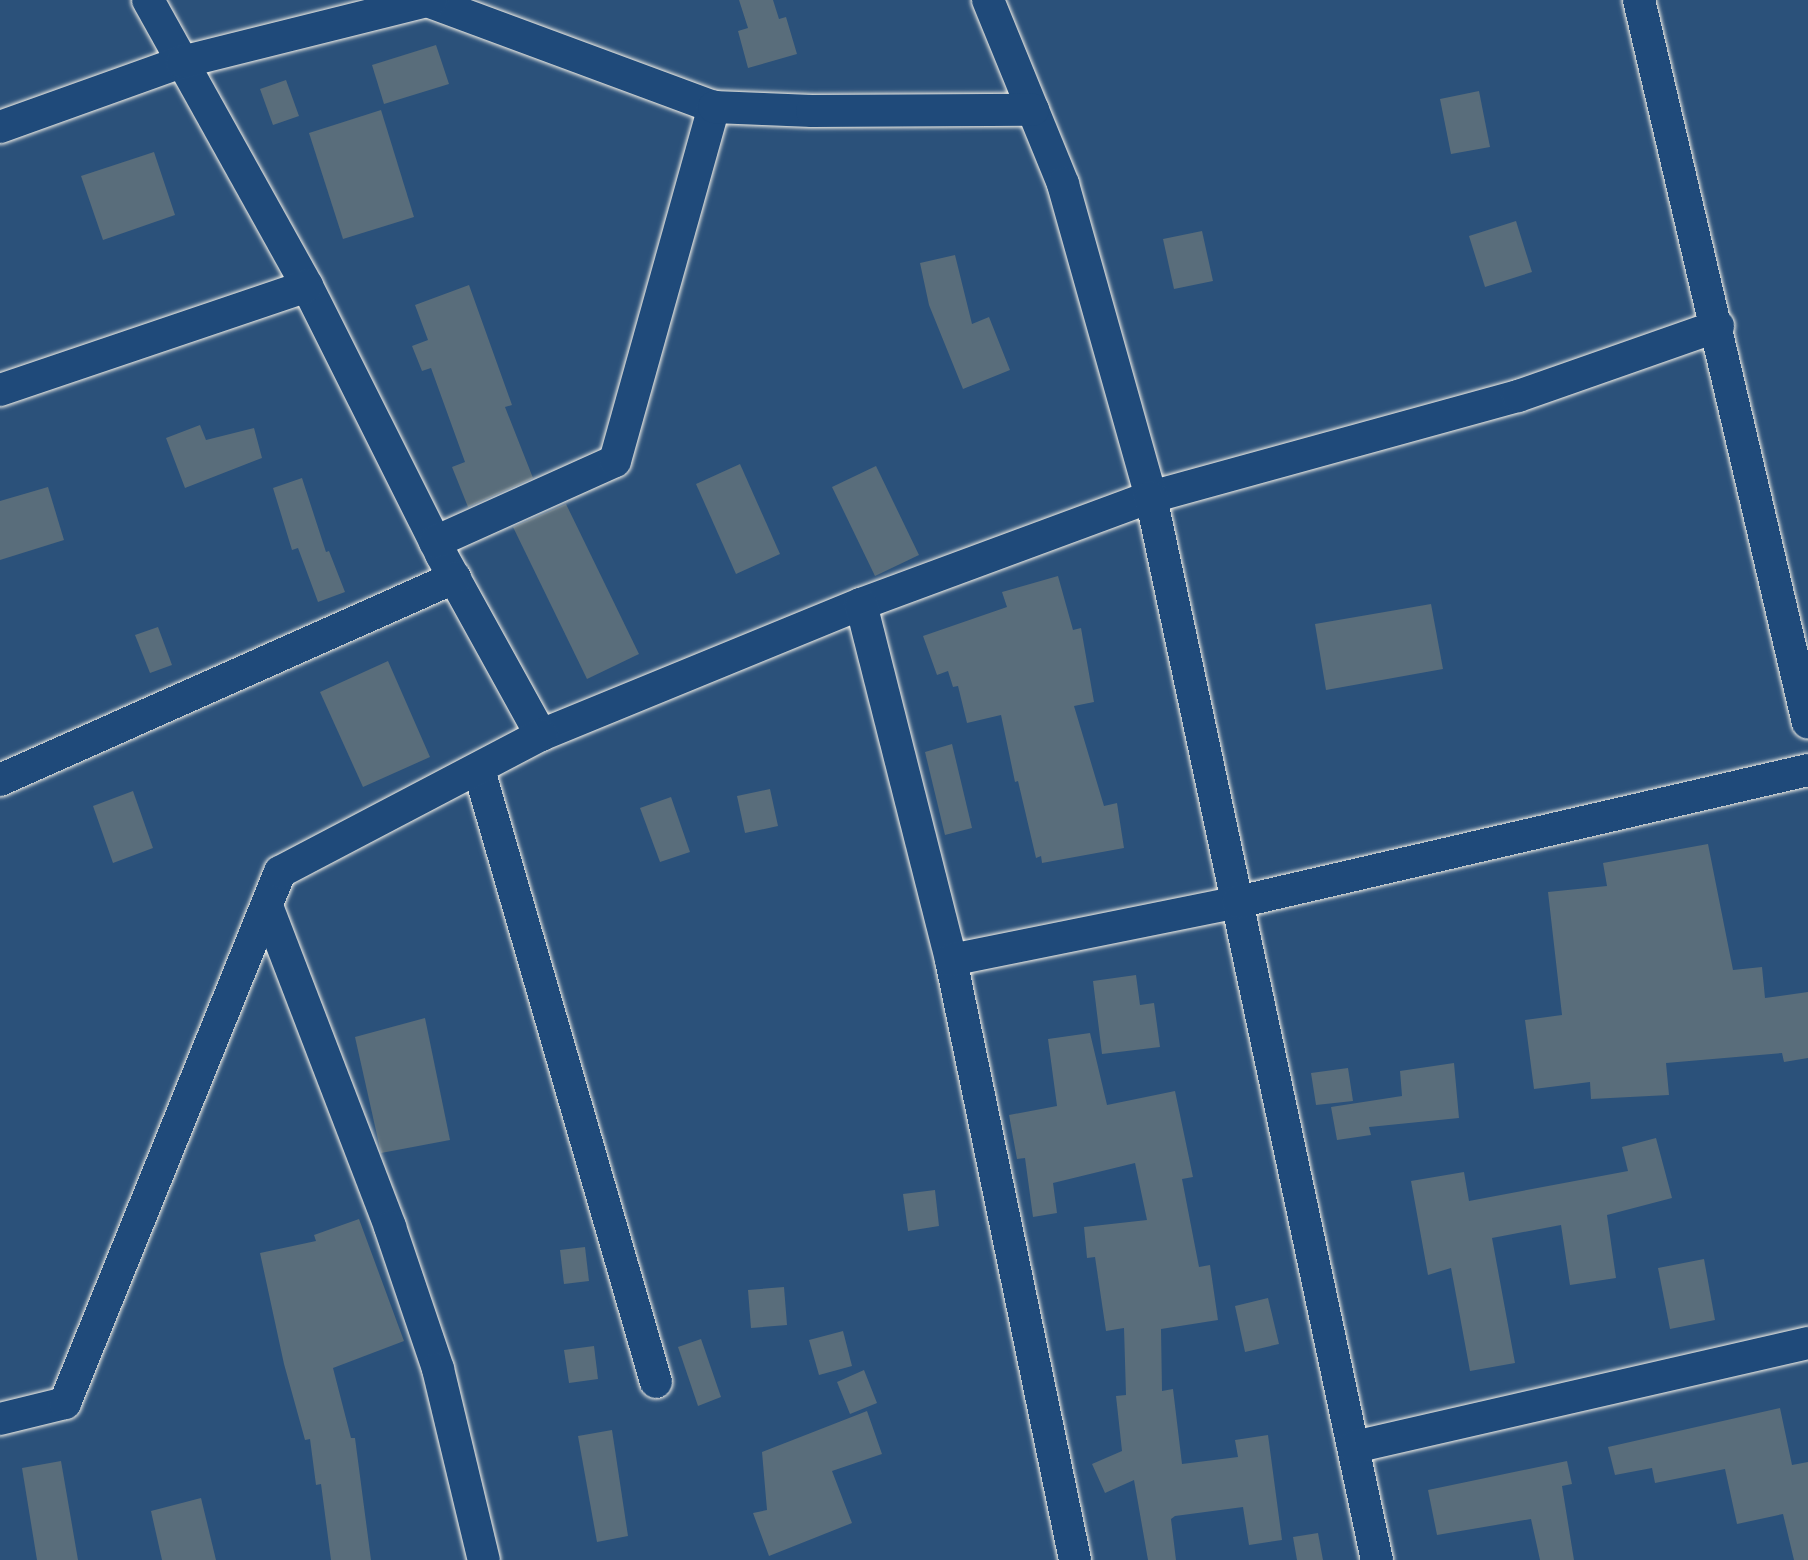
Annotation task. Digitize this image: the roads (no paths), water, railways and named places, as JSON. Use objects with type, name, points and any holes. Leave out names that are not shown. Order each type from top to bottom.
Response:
[{"type":"street","points":[[148,0],[307,286],[435,542],[541,735]]},
{"type":"street","points":[[988,0],[1063,184],[1151,498],[1377,1560]]},
{"type":"street","points":[[1639,0],[1718,326],[1808,723]]},
{"type":"street","points":[[0,127],[182,62],[431,1],[714,107],[812,111],[1033,110]]},
{"type":"street","points":[[435,542],[615,461],[714,107]]},
{"type":"street","points":[[0,390],[307,286]]},
{"type":"street","points":[[0,1419],[65,1403],[280,872],[479,770],[541,735],[861,604],[1151,498],[1518,396],[1718,326]]},
{"type":"street","points":[[0,780],[455,577]]},
{"type":"street","points":[[861,604],[951,960],[1075,1560]]},
{"type":"street","points":[[479,770],[656,1382]]},
{"type":"street","points":[[951,960],[1238,902],[1808,770]]},
{"type":"street","points":[[267,906],[390,1227],[439,1369],[484,1560]]},
{"type":"street","points":[[1354,1447],[1808,1343]]}]
